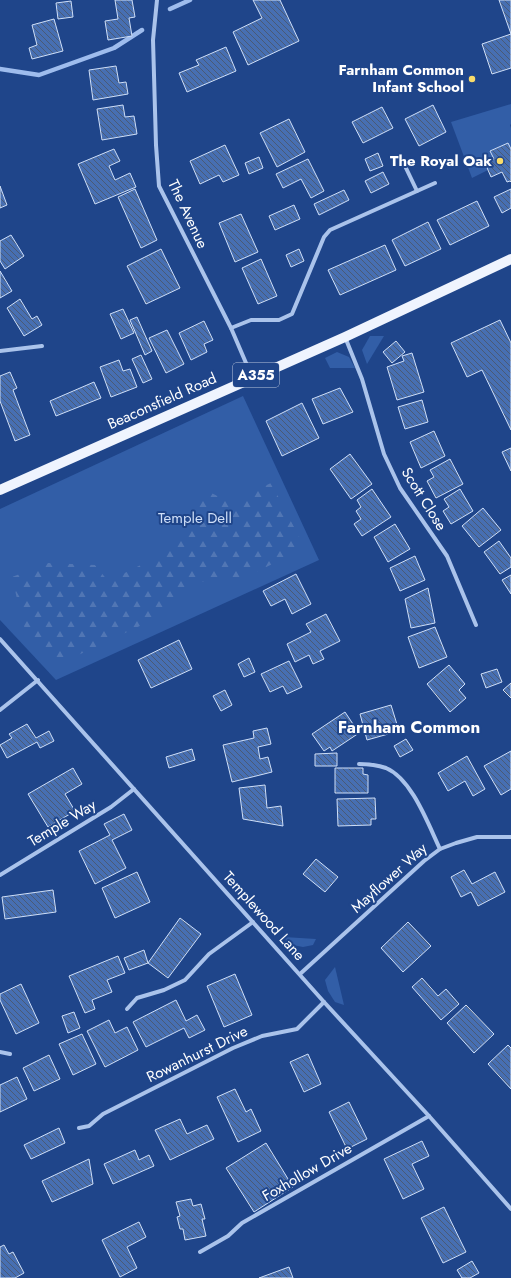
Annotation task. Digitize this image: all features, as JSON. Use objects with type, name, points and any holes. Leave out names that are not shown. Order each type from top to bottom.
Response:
[{"type":"main road","name":"Beaconsfield Road","points":[[0,490],[345,337],[511,258]]},
{"type":"street","name":"The Avenue","points":[[157,0],[153,40],[156,145],[159,186],[231,328],[252,377]]},
{"type":"street","points":[[405,166],[417,191]]},
{"type":"street","points":[[231,328],[251,320],[279,320],[292,314],[324,237],[330,230],[435,183]]},
{"type":"street","name":"Scott Close","points":[[345,337],[362,379],[387,461],[400,488],[447,556],[476,624]]},
{"type":"street","points":[[0,351],[42,346]]},
{"type":"street","name":"Templewood Lane","points":[[0,639],[511,1209]]},
{"type":"street","points":[[0,710],[38,680]]},
{"type":"street","points":[[359,764],[374,765],[385,768],[393,771],[401,778],[414,794],[440,849]]},
{"type":"street","name":"Temple Way","points":[[0,875],[111,807],[134,789]]},
{"type":"street","name":"Mayflower Way","points":[[300,974],[424,861],[440,849],[477,837],[511,837]]},
{"type":"street","points":[[127,1009],[137,998],[164,990],[185,980],[209,954],[253,922]]},
{"type":"street","name":"Rowanhurst Drive","points":[[79,1128],[89,1126],[103,1114],[233,1048],[262,1036],[297,1029],[324,1002]]},
{"type":"street","points":[[0,1052],[10,1054]]},
{"type":"street","name":"Foxhollow Drive","points":[[200,1252],[228,1236],[242,1223],[429,1116]]},
{"type":"green space","points":[[511,104],[511,149],[508,143],[490,151],[494,159],[485,163],[488,170],[472,178],[451,122]]},
{"type":"green space","points":[[370,336],[384,336],[367,364],[362,350]]},
{"type":"green space","points":[[337,352],[349,357],[355,368],[330,368],[325,358]]},
{"type":"green space","name":"Temple Dell","points":[[243,396],[319,560],[56,680],[0,620],[0,509]]},
{"type":"green space","points":[[271,483],[305,548],[246,577],[193,583],[161,616],[55,666],[23,625],[12,577],[48,563],[95,565],[108,581],[175,546],[203,489],[230,502]]},
{"type":"green space","points":[[284,937],[316,939],[313,945],[303,947],[288,944]]},
{"type":"green space","points":[[335,967],[344,1005],[335,1002],[328,991],[325,980]]},
{"type":"building","points":[[115,0],[132,0],[135,17],[129,18],[132,36],[108,40],[105,21],[118,19]]},
{"type":"building","points":[[253,0],[280,0],[299,41],[248,65],[233,32],[262,18]]},
{"type":"building","points":[[499,0],[511,0],[511,34]]},
{"type":"building","points":[[71,1],[73,17],[58,19],[56,3]]},
{"type":"building","points":[[54,19],[63,51],[32,59],[29,48],[37,45],[32,25]]},
{"type":"building","points":[[511,34],[511,68],[492,74],[482,44]]},
{"type":"building","points":[[226,47],[236,71],[187,92],[179,73],[199,65],[196,60]]},
{"type":"building","points":[[116,66],[119,83],[126,82],[128,94],[93,100],[89,70]]},
{"type":"building","points":[[123,105],[125,117],[134,116],[137,134],[102,140],[97,109]]},
{"type":"building","points":[[433,105],[446,132],[419,146],[405,119]]},
{"type":"building","points":[[382,107],[393,128],[363,143],[352,122]]},
{"type":"building","points":[[289,119],[305,152],[277,167],[260,133]]},
{"type":"building","name":"The Royal Oak","points":[[508,143],[511,149],[511,182],[507,182],[502,172],[491,177],[485,163],[494,159],[490,151]]},
{"type":"building","points":[[225,145],[239,175],[223,182],[219,175],[200,184],[190,161]]},
{"type":"building","points":[[114,149],[120,161],[109,166],[115,180],[130,173],[136,187],[95,204],[78,164]]},
{"type":"building","points":[[378,153],[383,166],[370,171],[365,159]]},
{"type":"building","points":[[259,157],[263,168],[249,174],[245,163]]},
{"type":"building","points":[[308,159],[324,191],[311,198],[301,179],[283,188],[276,174]]},
{"type":"building","points":[[383,172],[389,184],[371,193],[365,181]]},
{"type":"building","points":[[0,186],[7,205],[0,208]]},
{"type":"building","points":[[135,189],[157,240],[141,248],[118,197]]},
{"type":"building","name":"The Royal Oak","points":[[511,189],[511,208],[502,213],[494,197]]},
{"type":"building","points":[[344,190],[349,200],[319,215],[314,204]]},
{"type":"building","points":[[477,201],[489,226],[450,245],[437,220]]},
{"type":"building","points":[[294,205],[300,219],[275,230],[269,216]]},
{"type":"building","points":[[241,214],[258,252],[235,262],[219,223]]},
{"type":"building","points":[[428,222],[441,249],[405,266],[392,240]]},
{"type":"building","points":[[11,235],[24,256],[5,269],[0,261],[0,241]]},
{"type":"building","points":[[385,245],[396,270],[340,295],[328,270]]},
{"type":"building","points":[[161,249],[180,288],[146,304],[127,266]]},
{"type":"building","points":[[299,249],[304,261],[291,267],[286,255]]},
{"type":"building","points":[[261,259],[277,296],[258,304],[242,268]]},
{"type":"building","points":[[0,271],[12,291],[0,298]]},
{"type":"building","points":[[20,299],[32,319],[37,316],[42,325],[24,336],[7,308]]},
{"type":"building","points":[[123,309],[134,333],[121,339],[110,314]]},
{"type":"building","points":[[137,317],[152,351],[145,355],[130,320]]},
{"type":"building","points":[[500,320],[511,343],[511,430],[482,370],[467,377],[451,343]]},
{"type":"building","points":[[204,321],[213,340],[204,344],[207,352],[191,360],[179,333]]},
{"type":"building","points":[[167,330],[184,364],[166,373],[149,338]]},
{"type":"building","points":[[396,341],[405,352],[392,363],[383,352]]},
{"type":"building","points":[[412,353],[424,392],[397,400],[387,367],[404,361],[402,356]]},
{"type":"building","points":[[141,355],[152,379],[143,383],[132,359]]},
{"type":"building","points":[[119,360],[123,371],[130,369],[137,387],[111,397],[100,367]]},
{"type":"building","points":[[10,372],[17,388],[13,390],[30,435],[15,441],[0,401],[0,376]]},
{"type":"building","points":[[94,382],[101,398],[56,416],[50,401]]},
{"type":"building","points":[[340,388],[353,412],[323,424],[312,399]]},
{"type":"building","points":[[422,400],[428,422],[405,429],[398,407]]},
{"type":"building","points":[[302,403],[319,438],[282,456],[266,421]]},
{"type":"building","points":[[434,431],[445,456],[421,468],[410,442]]},
{"type":"building","points":[[511,448],[511,471],[502,452]]},
{"type":"building","points":[[350,454],[372,484],[351,499],[330,469]]},
{"type":"building","points":[[450,459],[463,484],[436,498],[427,481],[434,477],[430,470]]},
{"type":"building","points":[[372,489],[391,517],[362,536],[354,524],[361,519],[356,511],[361,507],[357,500]]},
{"type":"building","points":[[460,489],[473,511],[451,524],[443,511],[449,507],[444,499]]},
{"type":"building","points":[[483,508],[501,530],[479,547],[462,526]]},
{"type":"building","points":[[395,524],[410,549],[388,562],[374,537]]},
{"type":"building","points":[[499,541],[511,558],[511,567],[500,574],[484,552]]},
{"type":"building","points":[[415,556],[425,580],[400,591],[390,568]]},
{"type":"building","points":[[296,574],[311,604],[292,614],[285,599],[271,606],[263,591]]},
{"type":"building","points":[[511,575],[511,594],[502,580]]},
{"type":"building","points":[[428,588],[435,623],[411,628],[405,599]]},
{"type":"building","points":[[326,614],[340,641],[320,651],[324,659],[313,664],[309,655],[295,662],[287,644],[311,632],[306,624]]},
{"type":"building","points":[[435,627],[447,657],[419,668],[408,637]]},
{"type":"building","points":[[179,640],[192,669],[151,688],[138,660]]},
{"type":"building","points":[[249,658],[255,672],[244,677],[238,664]]},
{"type":"building","points":[[289,661],[302,687],[287,694],[283,686],[270,692],[261,674]]},
{"type":"building","points":[[449,665],[465,684],[459,690],[466,698],[450,712],[427,684]]},
{"type":"building","points":[[497,669],[502,682],[486,688],[481,674]]},
{"type":"building","points":[[511,683],[511,698],[503,690]]},
{"type":"building","points":[[225,690],[232,705],[221,711],[213,696]]},
{"type":"building","points":[[391,705],[399,731],[367,740],[360,714]]},
{"type":"building","points":[[345,712],[359,733],[332,751],[330,747],[324,751],[312,734]]},
{"type":"building","points":[[27,724],[36,738],[49,731],[54,741],[40,748],[37,742],[7,758],[0,745],[12,738],[9,734]]},
{"type":"building","points":[[267,728],[271,744],[258,747],[260,759],[268,757],[272,772],[232,782],[223,745],[254,738],[253,731]]},
{"type":"building","points":[[406,739],[413,750],[400,757],[394,746]]},
{"type":"building","points":[[192,749],[195,760],[169,768],[166,757]]},
{"type":"building","points":[[511,751],[511,789],[501,795],[484,766]]},
{"type":"building","points":[[337,753],[337,766],[315,766],[315,754]]},
{"type":"building","points":[[467,756],[485,789],[473,796],[465,781],[448,791],[438,773]]},
{"type":"building","points":[[73,768],[82,784],[65,794],[75,811],[48,827],[28,794]]},
{"type":"building","points":[[335,768],[363,768],[363,774],[368,775],[368,793],[335,793]]},
{"type":"building","points":[[265,785],[267,808],[281,806],[283,826],[243,819],[239,788]]},
{"type":"building","points":[[375,798],[376,819],[371,819],[371,825],[338,826],[337,799]]},
{"type":"building","points":[[124,814],[132,830],[112,840],[126,868],[95,884],[79,851],[110,835],[104,824]]},
{"type":"building","points":[[316,859],[338,877],[325,892],[303,874]]},
{"type":"building","points":[[464,870],[472,884],[495,872],[505,892],[478,906],[471,892],[461,897],[451,877]]},
{"type":"building","points":[[137,872],[150,902],[115,918],[102,888]]},
{"type":"building","points":[[53,890],[56,912],[5,919],[2,897]]},
{"type":"building","points":[[180,918],[201,934],[168,978],[148,963]]},
{"type":"building","points":[[408,922],[431,946],[403,972],[381,948]]},
{"type":"building","points":[[144,950],[148,963],[129,970],[124,958]]},
{"type":"building","points":[[118,956],[125,973],[107,980],[112,992],[92,1000],[95,1009],[85,1013],[69,976]]},
{"type":"building","points":[[235,974],[252,1015],[224,1027],[207,986]]},
{"type":"building","points":[[422,978],[438,996],[446,989],[459,1004],[441,1020],[412,987]]},
{"type":"building","points":[[21,984],[39,1023],[16,1034],[0,1000],[0,994]]},
{"type":"building","points":[[176,1000],[186,1021],[197,1015],[205,1030],[189,1038],[184,1028],[146,1047],[133,1022]]},
{"type":"building","points":[[466,1005],[494,1034],[474,1053],[447,1023]]},
{"type":"building","points":[[74,1012],[80,1028],[68,1033],[62,1016]]},
{"type":"building","points":[[109,1020],[115,1033],[127,1027],[138,1050],[105,1067],[87,1031]]},
{"type":"building","points":[[82,1034],[96,1064],[73,1075],[59,1044]]},
{"type":"building","points":[[508,1045],[511,1048],[511,1089],[488,1064]]},
{"type":"building","points":[[308,1054],[321,1084],[304,1092],[290,1062]]},
{"type":"building","points":[[49,1055],[60,1079],[34,1091],[23,1068]]},
{"type":"building","points":[[17,1077],[27,1099],[0,1112],[0,1085]]},
{"type":"building","points":[[235,1089],[246,1112],[251,1109],[261,1131],[238,1142],[217,1097]]},
{"type":"building","points":[[349,1102],[367,1139],[347,1149],[329,1112]]},
{"type":"building","points":[[180,1119],[187,1134],[207,1125],[214,1139],[170,1160],[155,1130]]},
{"type":"building","points":[[59,1128],[65,1143],[31,1159],[24,1145]]},
{"type":"building","points":[[422,1141],[429,1156],[412,1164],[424,1189],[403,1199],[384,1159]]},
{"type":"building","points":[[266,1143],[293,1187],[254,1212],[226,1168]]},
{"type":"building","points":[[135,1150],[139,1160],[149,1155],[154,1166],[113,1184],[104,1164]]},
{"type":"building","points":[[89,1159],[93,1184],[52,1202],[42,1181]]},
{"type":"building","points":[[191,1199],[193,1206],[201,1204],[205,1219],[202,1219],[206,1236],[185,1240],[183,1229],[180,1229],[177,1217],[180,1216],[176,1202]]},
{"type":"building","points":[[444,1207],[466,1252],[443,1263],[421,1218]]},
{"type":"building","points":[[139,1222],[146,1237],[127,1247],[137,1268],[120,1277],[102,1240]]},
{"type":"building","points":[[4,1245],[9,1254],[13,1252],[24,1273],[15,1278],[0,1278],[0,1247]]},
{"type":"building","points":[[472,1261],[479,1273],[470,1278],[462,1278],[457,1270]]},
{"type":"building","points":[[289,1267],[293,1278],[259,1278]]},
{"type":"waterway","points":[[170,9],[190,0]]},
{"type":"waterway","points":[[0,69],[39,75],[114,48],[142,30]]},
{"type":"place","name":"Farnham Common Infant School","points":[[472,79]]},
{"type":"place","name":"The Royal Oak","points":[[500,161]]},
{"type":"district","name":"Farnham Common","points":[[409,727]]}]
